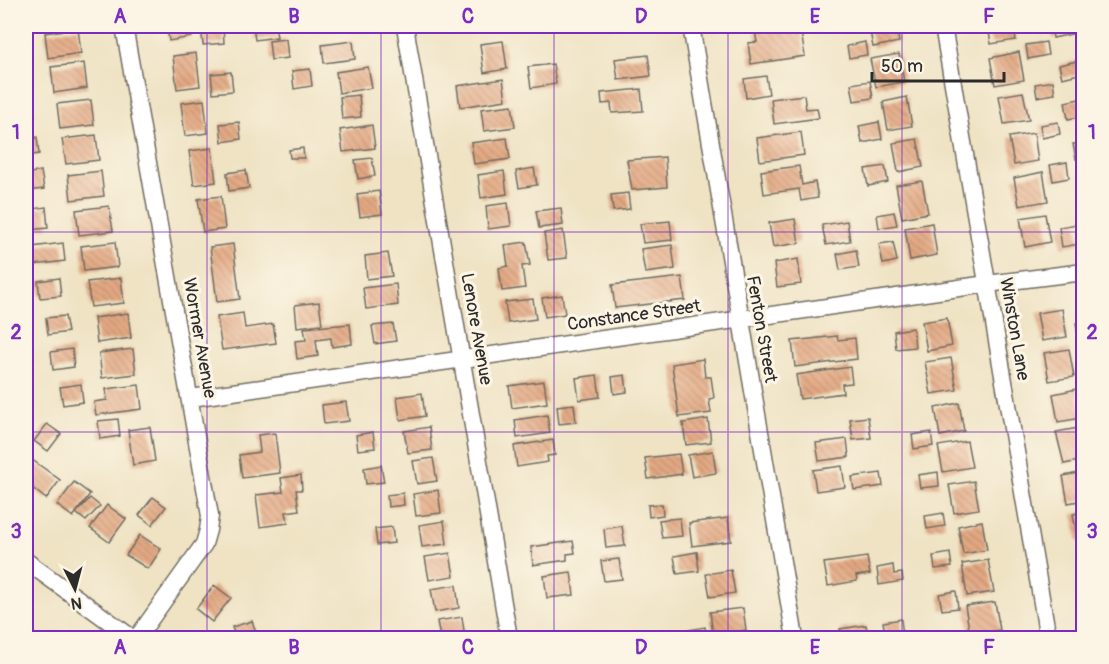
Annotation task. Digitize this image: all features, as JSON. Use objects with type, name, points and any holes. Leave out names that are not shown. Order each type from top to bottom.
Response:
[{"type":"street","name":"Wormer Avenue","points":[[124,26],[210,516],[204,544],[135,639]]},
{"type":"street","name":"Lenore Avenue","points":[[405,26],[463,359],[508,639]]},
{"type":"street","name":"Fenton Street","points":[[691,26],[795,639]]},
{"type":"street","name":"Winston Lane","points":[[943,26],[1048,639]]},
{"type":"street","name":"Constance Street","points":[[191,398],[1083,272]]},
{"type":"street","points":[[26,561],[135,639]]},
{"type":"building","points":[[167,26],[191,26],[192,37],[169,41]]},
{"type":"building","points":[[201,26],[223,26],[224,43],[203,45]]},
{"type":"building","points":[[253,26],[275,26],[277,37],[255,40]]},
{"type":"building","points":[[754,26],[800,26],[805,56],[751,64],[748,43],[757,42]]},
{"type":"building","points":[[869,26],[896,26],[899,42],[873,47]]},
{"type":"building","points":[[988,26],[1013,26],[1016,40],[991,44]]},
{"type":"building","points":[[1051,26],[1071,26],[1072,34],[1053,38]]},
{"type":"building","points":[[78,28],[81,53],[48,58],[45,33]]},
{"type":"building","points":[[286,39],[288,58],[271,60],[269,41]]},
{"type":"building","points":[[353,41],[355,59],[324,63],[322,45]]},
{"type":"building","points":[[503,41],[507,69],[484,73],[480,44]]},
{"type":"building","points":[[865,42],[867,55],[849,58],[847,46]]},
{"type":"building","points":[[1046,42],[1048,55],[1028,59],[1026,45]]},
{"type":"building","points":[[1019,52],[1024,80],[995,85],[990,58]]},
{"type":"building","points":[[196,53],[200,86],[177,89],[173,56]]},
{"type":"building","points":[[899,54],[904,82],[876,87],[870,59]]},
{"type":"building","points":[[648,55],[651,76],[618,80],[615,59]]},
{"type":"building","points":[[1077,61],[1079,74],[1062,78],[1059,65]]},
{"type":"building","points":[[84,63],[87,88],[54,93],[51,67]]},
{"type":"building","points":[[26,64],[30,64],[32,78],[26,79]]},
{"type":"building","points":[[553,64],[556,84],[531,88],[528,67]]},
{"type":"building","points":[[368,67],[372,88],[339,93],[336,72]]},
{"type":"building","points":[[310,69],[312,86],[294,89],[292,71]]},
{"type":"building","points":[[231,72],[233,91],[213,93],[211,74]]},
{"type":"building","points":[[766,76],[769,94],[746,98],[744,79]]},
{"type":"building","points":[[503,79],[506,100],[460,107],[457,86]]},
{"type":"building","points":[[870,81],[873,98],[854,101],[851,84]]},
{"type":"building","points":[[1053,81],[1055,94],[1037,97],[1035,84]]},
{"type":"building","points":[[641,89],[643,111],[612,113],[611,103],[602,104],[601,93]]},
{"type":"building","points":[[1023,92],[1029,120],[1004,124],[999,96]]},
{"type":"building","points":[[359,95],[361,117],[342,119],[340,97]]},
{"type":"building","points":[[804,95],[806,109],[817,108],[819,118],[774,124],[771,99]]},
{"type":"building","points":[[907,97],[912,126],[888,130],[883,102]]},
{"type":"building","points":[[1084,98],[1084,116],[1068,119],[1065,102]]},
{"type":"building","points":[[32,100],[34,117],[26,119],[26,101]]},
{"type":"building","points":[[91,100],[94,125],[60,129],[57,104]]},
{"type":"building","points":[[204,100],[208,133],[185,136],[181,103]]},
{"type":"building","points":[[512,105],[515,127],[484,131],[481,109]]},
{"type":"building","points":[[239,122],[241,139],[222,142],[220,124]]},
{"type":"building","points":[[879,122],[882,139],[862,143],[859,126]]},
{"type":"building","points":[[1058,122],[1060,134],[1042,138],[1040,125]]},
{"type":"building","points":[[372,125],[375,148],[343,152],[340,130]]},
{"type":"building","points":[[801,132],[804,155],[760,161],[757,138]]},
{"type":"building","points":[[1034,133],[1038,161],[1014,165],[1009,137]]},
{"type":"building","points":[[96,135],[99,160],[66,164],[62,139]]},
{"type":"building","points":[[37,137],[39,154],[26,156],[26,138]]},
{"type":"building","points":[[507,138],[510,159],[474,164],[471,143]]},
{"type":"building","points":[[917,139],[923,167],[898,172],[893,143]]},
{"type":"building","points":[[1084,143],[1084,157],[1076,159],[1073,144]]},
{"type":"building","points":[[212,148],[216,182],[194,185],[189,151]]},
{"type":"building","points":[[303,148],[304,158],[290,158],[289,150]]},
{"type":"building","points":[[665,157],[667,187],[632,190],[627,160]]},
{"type":"building","points":[[372,158],[375,176],[358,179],[355,160]]},
{"type":"building","points":[[1067,162],[1069,178],[1053,181],[1050,165]]},
{"type":"building","points":[[799,166],[802,185],[815,182],[818,198],[801,201],[799,189],[764,194],[761,171]]},
{"type":"building","points":[[885,166],[888,182],[868,186],[865,169]]},
{"type":"building","points":[[534,168],[537,185],[519,188],[516,171]]},
{"type":"building","points":[[246,170],[249,188],[229,191],[227,173]]},
{"type":"building","points":[[41,171],[44,189],[26,191],[26,174]]},
{"type":"building","points":[[101,171],[104,196],[71,200],[68,175]]},
{"type":"building","points":[[504,171],[507,194],[481,198],[478,175]]},
{"type":"building","points":[[1043,172],[1048,201],[1019,206],[1014,178]]},
{"type":"building","points":[[922,181],[928,213],[902,218],[896,185]]},
{"type":"building","points":[[379,191],[382,214],[360,217],[357,194]]},
{"type":"building","points":[[628,193],[630,209],[613,211],[611,195]]},
{"type":"building","points":[[221,196],[225,229],[203,232],[198,199]]},
{"type":"building","points":[[508,203],[511,226],[488,229],[486,206]]},
{"type":"building","points":[[109,206],[113,231],[79,235],[76,210]]},
{"type":"building","points":[[46,207],[48,228],[28,230],[26,210]]},
{"type":"building","points":[[561,208],[563,225],[539,228],[536,211]]},
{"type":"building","points":[[894,212],[897,225],[879,228],[877,215]]},
{"type":"building","points":[[1045,214],[1050,242],[1025,247],[1020,218]]},
{"type":"building","points":[[795,219],[799,243],[773,247],[769,223]]},
{"type":"building","points":[[670,221],[672,240],[643,243],[640,224]]},
{"type":"building","points":[[847,221],[850,241],[826,245],[822,225]]},
{"type":"building","points":[[932,223],[937,255],[910,260],[905,228]]},
{"type":"building","points":[[1077,224],[1080,244],[1062,247],[1059,227]]},
{"type":"building","points":[[563,230],[567,258],[548,260],[544,233]]},
{"type":"building","points":[[115,242],[118,267],[84,271],[81,246]]},
{"type":"building","points":[[526,242],[530,265],[522,266],[525,288],[502,291],[499,268],[508,266],[505,245]]},
{"type":"building","points":[[893,242],[897,261],[883,264],[879,244]]},
{"type":"building","points":[[63,243],[65,261],[34,265],[32,247]]},
{"type":"building","points":[[233,244],[240,299],[217,302],[210,247]]},
{"type":"building","points":[[672,245],[675,269],[645,273],[641,249]]},
{"type":"building","points":[[856,250],[859,267],[840,270],[837,254]]},
{"type":"building","points":[[388,253],[392,276],[367,279],[365,256]]},
{"type":"building","points":[[798,259],[801,284],[777,287],[774,263]]},
{"type":"building","points":[[682,277],[685,300],[615,308],[612,285]]},
{"type":"building","points":[[59,278],[61,296],[40,298],[38,281]]},
{"type":"building","points":[[121,278],[124,303],[91,307],[87,282]]},
{"type":"building","points":[[396,284],[398,305],[366,309],[363,288]]},
{"type":"building","points":[[562,295],[565,314],[545,317],[542,298]]},
{"type":"building","points":[[533,299],[536,319],[508,323],[505,302]]},
{"type":"building","points":[[319,302],[322,324],[297,327],[295,305]]},
{"type":"building","points":[[1062,309],[1067,337],[1042,341],[1037,313]]},
{"type":"building","points":[[128,313],[131,338],[97,343],[94,318]]},
{"type":"building","points":[[243,313],[245,328],[273,324],[276,343],[222,350],[217,317]]},
{"type":"building","points":[[65,316],[68,332],[48,335],[46,318]]},
{"type":"building","points":[[947,318],[952,346],[927,351],[922,322]]},
{"type":"building","points":[[1084,321],[1084,340],[1079,341],[1076,323]]},
{"type":"building","points":[[350,324],[352,344],[332,347],[331,338],[316,340],[318,356],[297,359],[295,341],[306,340],[304,328]]},
{"type":"building","points":[[393,324],[396,341],[375,344],[372,326]]},
{"type":"building","points":[[913,328],[915,347],[896,349],[894,331]]},
{"type":"building","points":[[837,336],[838,340],[855,338],[857,359],[795,367],[792,341]]},
{"type":"building","points":[[72,349],[74,367],[53,370],[51,352]]},
{"type":"building","points":[[133,349],[136,374],[102,378],[99,353]]},
{"type":"building","points":[[1069,349],[1074,377],[1049,381],[1044,353]]},
{"type":"building","points":[[951,358],[957,390],[931,394],[925,362]]},
{"type":"building","points":[[703,359],[705,377],[711,377],[714,398],[709,399],[711,413],[679,417],[672,364]]},
{"type":"building","points":[[850,367],[852,383],[842,384],[843,393],[800,399],[796,375]]},
{"type":"building","points":[[597,375],[600,397],[579,400],[576,378]]},
{"type":"building","points":[[625,375],[627,392],[614,394],[612,377]]},
{"type":"building","points":[[544,381],[547,403],[512,408],[509,386]]},
{"type":"building","points":[[81,384],[83,402],[63,405],[60,387]]},
{"type":"building","points":[[139,385],[142,409],[96,415],[94,402],[107,400],[106,389]]},
{"type":"building","points":[[1077,389],[1082,418],[1058,422],[1053,394]]},
{"type":"building","points":[[422,393],[425,416],[400,420],[397,397]]},
{"type":"building","points":[[346,402],[349,421],[324,424],[322,405]]},
{"type":"building","points":[[959,403],[964,431],[940,436],[935,408]]},
{"type":"building","points":[[574,404],[576,422],[559,424],[557,406]]},
{"type":"building","points":[[547,415],[550,433],[517,438],[515,420]]},
{"type":"building","points":[[868,417],[871,438],[853,440],[850,419]]},
{"type":"building","points":[[118,419],[120,436],[100,439],[98,421]]},
{"type":"building","points":[[708,419],[711,442],[686,445],[683,423]]},
{"type":"building","points":[[47,424],[61,434],[48,451],[34,441]]},
{"type":"building","points":[[150,427],[155,461],[133,465],[128,430]]},
{"type":"building","points":[[429,427],[432,450],[408,453],[404,431]]},
{"type":"building","points":[[1084,427],[1084,460],[1064,464],[1056,432]]},
{"type":"building","points":[[373,432],[375,448],[358,450],[356,435]]},
{"type":"building","points":[[931,432],[933,446],[914,449],[912,435]]},
{"type":"building","points":[[275,433],[280,473],[242,478],[239,455],[260,452],[258,435]]},
{"type":"building","points":[[847,439],[849,457],[819,461],[816,443]]},
{"type":"building","points":[[553,440],[555,455],[547,456],[548,462],[517,467],[514,446]]},
{"type":"building","points":[[967,441],[972,467],[943,472],[938,446]]},
{"type":"building","points":[[713,451],[716,473],[692,477],[688,455]]},
{"type":"building","points":[[679,454],[682,474],[648,479],[645,458]]},
{"type":"building","points":[[433,458],[437,481],[417,484],[413,461]]},
{"type":"building","points":[[31,459],[60,480],[46,499],[26,483],[26,466]]},
{"type":"building","points":[[381,465],[384,482],[366,484],[364,468]]},
{"type":"building","points":[[842,466],[845,487],[816,491],[813,470]]},
{"type":"building","points":[[938,472],[939,486],[920,488],[918,475]]},
{"type":"building","points":[[1084,472],[1084,500],[1068,503],[1063,476]]},
{"type":"building","points":[[881,473],[883,486],[854,490],[852,477]]},
{"type":"building","points":[[301,475],[302,490],[296,490],[299,510],[286,512],[288,523],[260,527],[256,495],[283,492],[281,478]]},
{"type":"building","points":[[974,481],[979,509],[954,513],[949,485]]},
{"type":"building","points":[[74,482],[90,494],[73,517],[57,505]]},
{"type":"building","points":[[438,490],[441,513],[416,516],[413,494]]},
{"type":"building","points":[[403,493],[404,505],[388,507],[387,495]]},
{"type":"building","points":[[153,497],[166,507],[152,525],[139,515]]},
{"type":"building","points":[[90,498],[100,506],[86,521],[76,513]]},
{"type":"building","points":[[662,504],[663,515],[649,517],[648,505]]},
{"type":"building","points":[[107,505],[126,519],[109,542],[90,528]]},
{"type":"building","points":[[1084,512],[1084,541],[1078,542],[1073,514]]},
{"type":"building","points":[[943,513],[945,526],[927,529],[925,516]]},
{"type":"building","points":[[680,518],[682,536],[662,538],[659,520]]},
{"type":"building","points":[[728,518],[731,541],[692,546],[689,523]]},
{"type":"building","points":[[444,521],[447,544],[422,547],[419,525]]},
{"type":"building","points":[[982,521],[987,550],[963,554],[958,526]]},
{"type":"building","points":[[622,526],[625,546],[606,548],[604,529]]},
{"type":"building","points":[[392,527],[394,543],[377,545],[375,529]]},
{"type":"building","points":[[140,535],[161,549],[148,569],[126,555]]},
{"type":"building","points":[[573,541],[575,553],[567,554],[567,560],[533,565],[531,547]]},
{"type":"building","points":[[697,552],[699,571],[677,574],[674,556]]},
{"type":"building","points":[[450,553],[454,576],[429,580],[425,557]]},
{"type":"building","points":[[950,553],[952,567],[935,569],[933,556]]},
{"type":"building","points":[[867,557],[870,574],[856,576],[857,581],[828,586],[824,563]]},
{"type":"building","points":[[619,559],[622,579],[604,581],[601,561]]},
{"type":"building","points":[[988,560],[994,592],[967,596],[962,564]]},
{"type":"building","points":[[893,565],[894,574],[902,573],[903,581],[879,585],[877,568]]},
{"type":"building","points":[[731,570],[735,593],[710,597],[706,574]]},
{"type":"building","points":[[571,572],[574,595],[547,598],[544,576]]},
{"type":"building","points":[[214,585],[231,598],[212,622],[196,609]]},
{"type":"building","points":[[456,585],[459,608],[435,612],[431,589]]},
{"type":"building","points":[[956,591],[958,608],[942,610],[939,594]]},
{"type":"building","points":[[995,602],[1000,630],[970,635],[965,606]]},
{"type":"building","points":[[743,608],[746,630],[713,635],[710,612]]},
{"type":"building","points":[[462,617],[465,638],[440,638],[437,621]]},
{"type":"building","points":[[901,619],[903,637],[886,638],[883,622]]},
{"type":"building","points":[[252,621],[258,638],[236,638],[232,627]]},
{"type":"building","points":[[866,625],[868,638],[841,638],[840,629]]},
{"type":"building","points":[[705,627],[707,638],[689,638],[688,630]]}]
